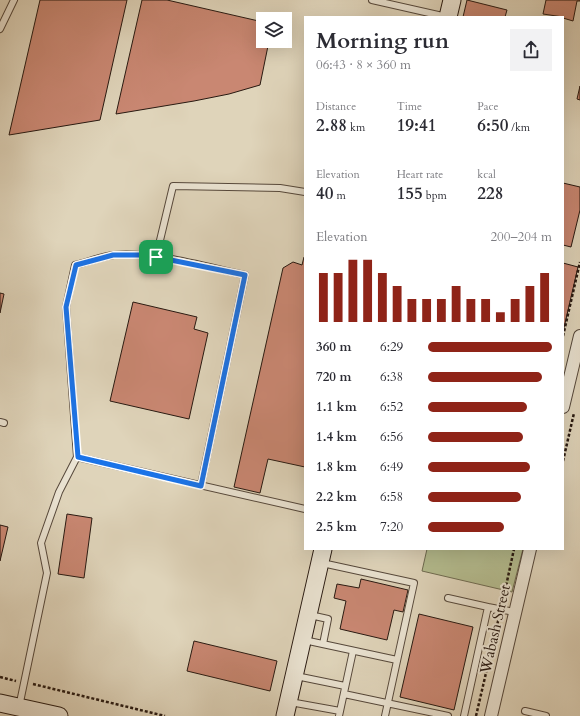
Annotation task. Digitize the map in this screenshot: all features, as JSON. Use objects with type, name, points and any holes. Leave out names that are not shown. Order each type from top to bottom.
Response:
[{"type":"street","points":[[448,16],[452,0]]},
{"type":"street","points":[[569,408],[580,336]]},
{"type":"street","name":"Wabash Street","points":[[491,716],[530,550]]},
{"type":"street","points":[[287,709],[322,556]]},
{"type":"street","points":[[0,703],[59,716]]},
{"type":"lane","points":[[0,29],[14,0]]},
{"type":"lane","points":[[372,0],[444,16]]},
{"type":"lane","points":[[156,257],[173,186],[280,188],[304,192]]},
{"type":"lane","points":[[19,708],[47,573],[41,543],[59,492],[78,457],[66,307],[76,265],[113,255],[144,255],[245,275],[201,486]]},
{"type":"lane","points":[[78,457],[304,510]]},
{"type":"lane","points":[[322,556],[414,583],[385,716]]},
{"type":"lane","points":[[448,598],[515,612]]},
{"type":"lane","points":[[464,716],[488,607]]},
{"type":"lane","points":[[308,614],[328,619],[323,644]]},
{"type":"lane","points":[[303,640],[397,660]]},
{"type":"lane","points":[[287,709],[339,713],[353,650]]},
{"type":"lane","points":[[294,675],[345,686]]},
{"type":"lane","points":[[344,694],[448,716]]},
{"type":"lane","points":[[525,711],[546,716]]},
{"type":"path","points":[[564,332],[580,262]]},
{"type":"path","points":[[564,452],[569,408]]},
{"type":"path","points":[[476,716],[514,550]]},
{"type":"path","points":[[0,677],[103,700],[165,716]]},
{"type":"green space","points":[[427,550],[523,550],[512,592],[422,571]]},
{"type":"building","points":[[40,0],[127,0],[100,120],[9,135]]},
{"type":"building","points":[[142,0],[167,0],[256,20],[256,48],[268,48],[260,85],[229,94],[116,114]]},
{"type":"building","points":[[467,0],[507,10],[505,16],[463,16]]},
{"type":"building","points":[[546,0],[580,0],[577,1],[573,21],[564,18],[564,16],[543,14]]},
{"type":"building","points":[[580,86],[580,100],[577,99]]},
{"type":"building","points":[[564,183],[580,187],[580,210],[571,247],[564,245]]},
{"type":"building","points":[[304,257],[304,467],[268,459],[260,493],[234,487],[283,268],[293,262],[302,265]]},
{"type":"building","points":[[564,263],[578,267],[564,328]]},
{"type":"building","points":[[0,293],[4,294],[0,313]]},
{"type":"building","points":[[133,302],[197,317],[194,329],[208,333],[189,419],[110,401]]},
{"type":"building","points":[[67,514],[92,518],[84,578],[58,574]]},
{"type":"building","points":[[0,525],[8,527],[0,561]]},
{"type":"building","points":[[361,579],[408,590],[403,612],[394,610],[387,640],[340,629],[346,601],[334,598],[337,584],[359,588]]},
{"type":"building","points":[[419,614],[473,627],[454,710],[400,697]]},
{"type":"building","points":[[194,641],[277,661],[270,691],[187,671]]},
{"type":"route","points":[[113,255],[144,255],[156,257],[245,275],[201,486],[78,457],[66,307],[76,265],[113,255]]}]
